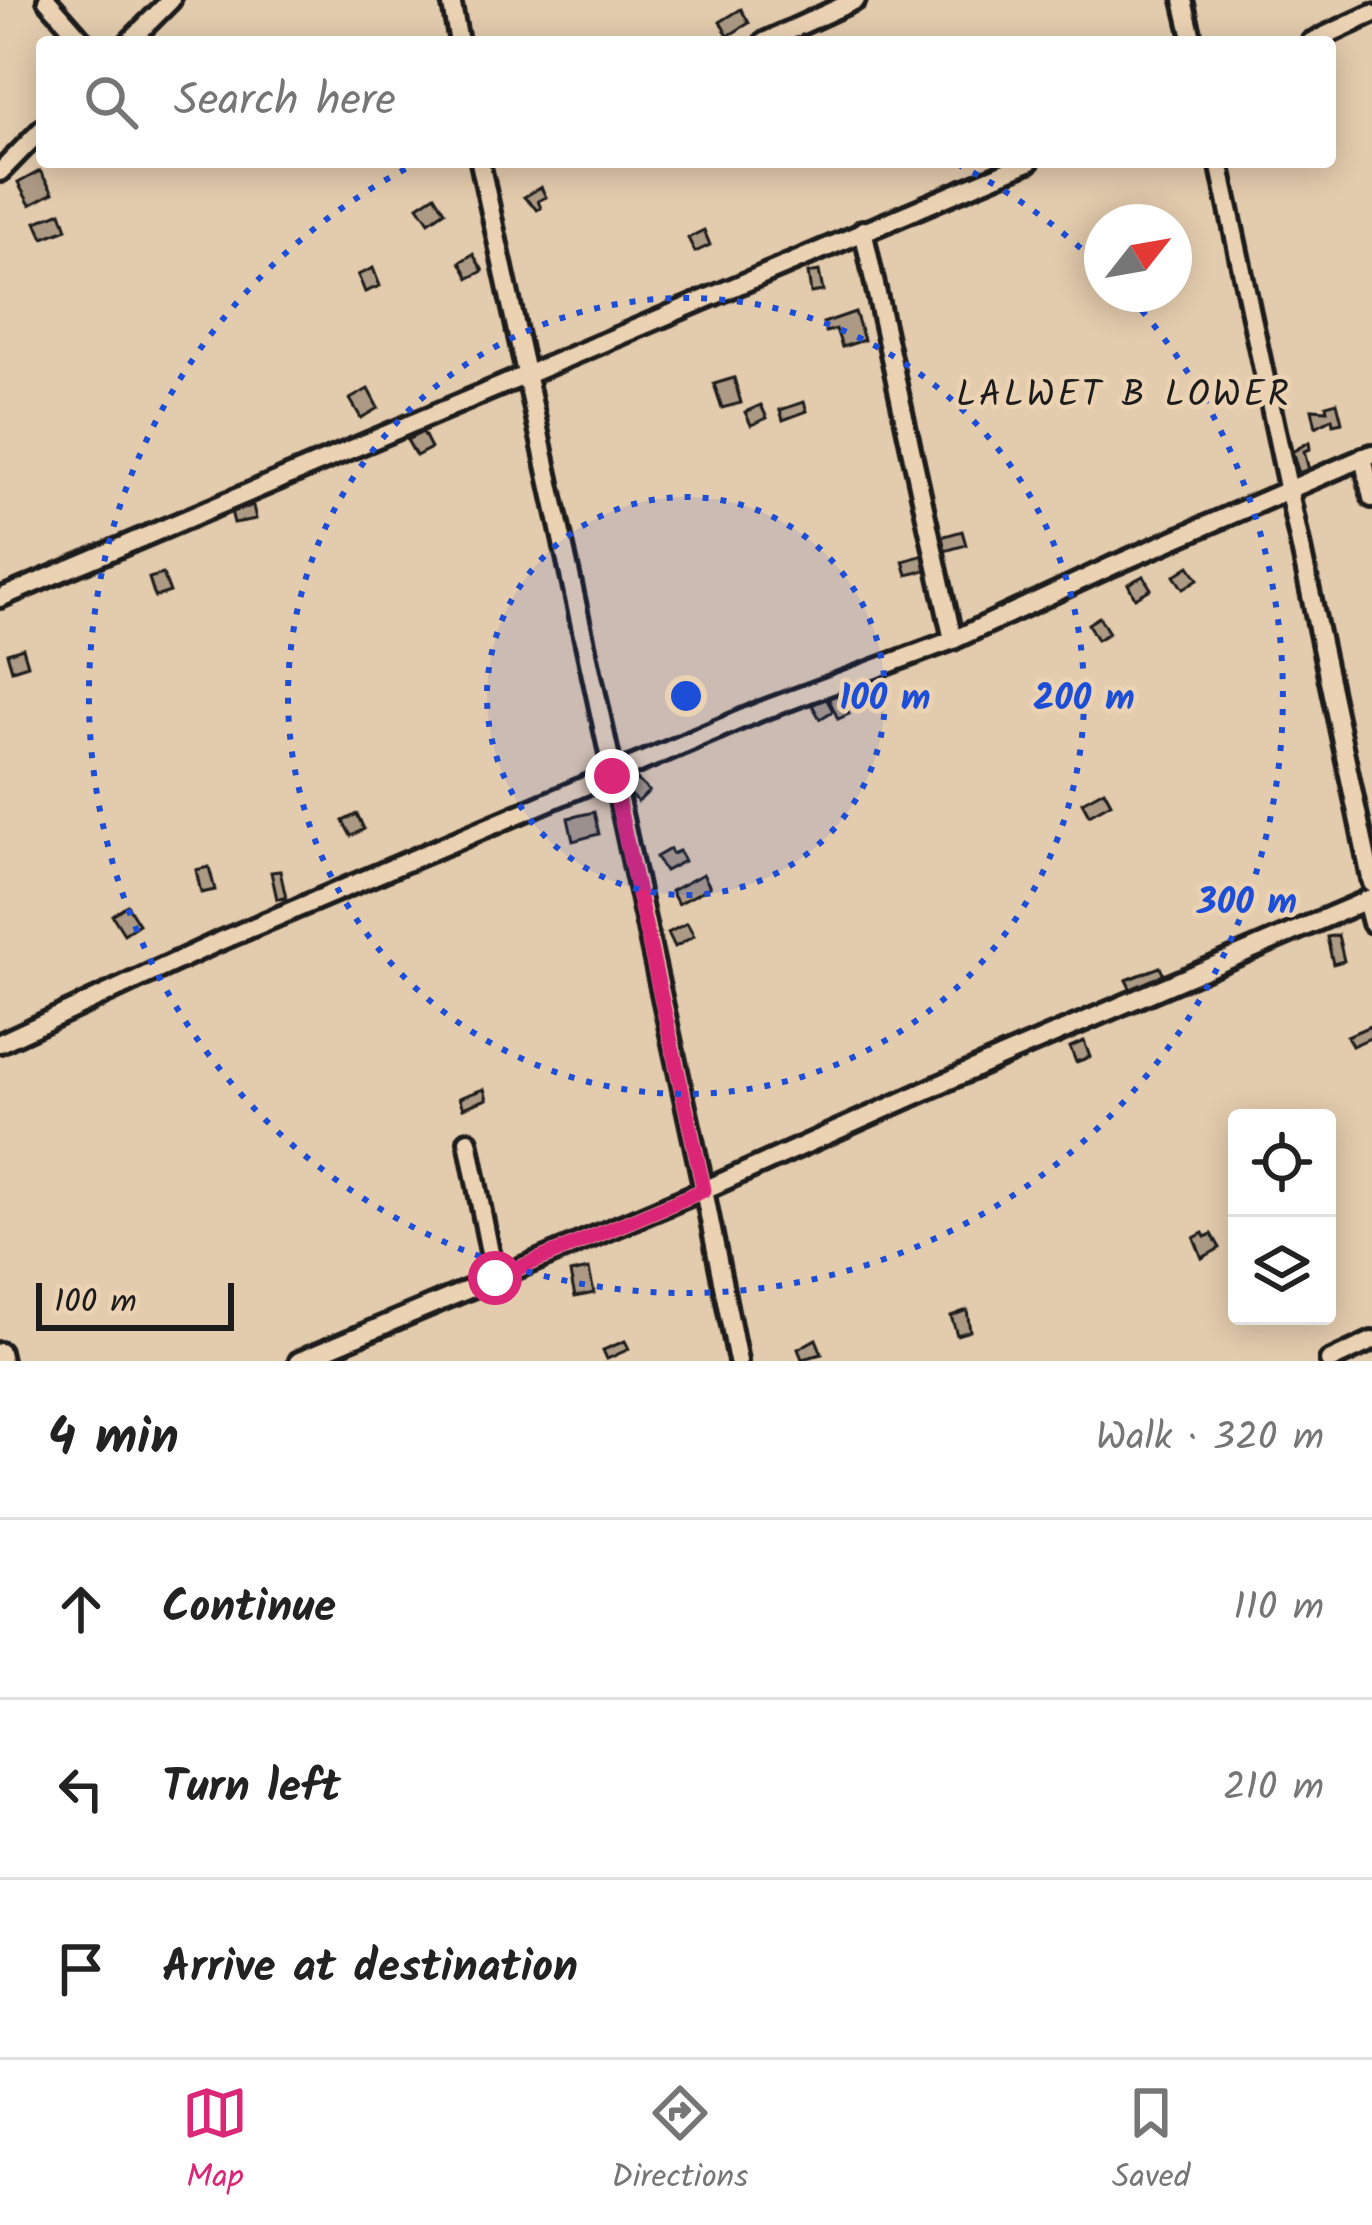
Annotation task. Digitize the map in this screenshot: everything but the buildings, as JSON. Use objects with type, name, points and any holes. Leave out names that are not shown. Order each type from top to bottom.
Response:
[{"type":"street","points":[[47,0],[79,36]]},
{"type":"street","points":[[135,36],[171,0]]},
{"type":"street","points":[[451,0],[458,36]]},
{"type":"street","points":[[777,36],[856,0]]},
{"type":"street","points":[[1184,0],[1192,36]]},
{"type":"street","points":[[1324,36],[1372,14]]},
{"type":"street","points":[[0,172],[36,135]]},
{"type":"street","points":[[482,168],[738,1361]]},
{"type":"street","points":[[0,598],[1014,168]]},
{"type":"street","points":[[1220,168],[1370,894],[1372,923]]},
{"type":"street","points":[[863,230],[953,640]]},
{"type":"street","points":[[0,1042],[218,942],[760,711],[953,640],[1368,455],[1372,498]]},
{"type":"street","points":[[299,1361],[704,1190],[1370,894]]},
{"type":"street","points":[[468,1141],[495,1278]]},
{"type":"street","points":[[1330,1361],[1372,1341]]},
{"type":"district","name":"LALWET B LOWER","points":[[1124,396]]},
{"type":"route","points":[[495,1278],[704,1190],[612,776]]}]
